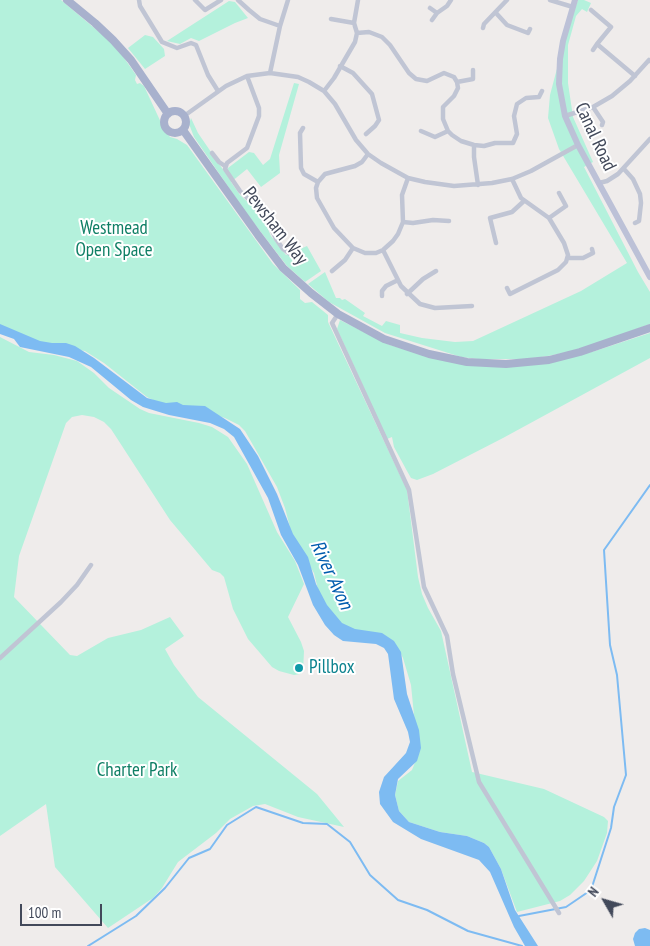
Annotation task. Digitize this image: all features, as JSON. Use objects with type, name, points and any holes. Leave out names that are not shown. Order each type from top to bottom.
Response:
[{"type":"main road","points":[[67,0],[113,40],[131,60],[168,114]]},
{"type":"main road","points":[[178,112],[184,116],[186,124],[183,130],[173,133],[167,130],[165,123],[168,114],[178,112]]},
{"type":"main road","name":"Pewsham Way","points":[[183,130],[284,268],[311,293],[338,314],[384,339],[429,354],[467,362],[506,364],[549,360],[580,352],[649,328]]},
{"type":"street","points":[[139,0],[140,6],[162,42],[177,48],[191,43],[196,45],[208,75],[218,91]]},
{"type":"street","points":[[195,0],[205,10],[221,0]]},
{"type":"street","points":[[238,0],[253,14],[280,26]]},
{"type":"street","points":[[270,73],[280,26],[288,0]]},
{"type":"street","points":[[324,91],[354,45],[357,33],[354,23],[358,0]]},
{"type":"street","points":[[432,20],[437,12],[447,6],[451,0]]},
{"type":"street","points":[[482,24],[496,13],[507,0]]},
{"type":"street","points":[[550,0],[574,3]]},
{"type":"street","name":"Canal Road","points":[[574,3],[562,41],[559,66],[559,84],[565,116],[578,145],[650,277]]},
{"type":"street","points":[[430,8],[437,12]]},
{"type":"street","points":[[591,10],[597,12],[613,25],[593,50]]},
{"type":"street","points":[[496,13],[508,25],[528,33],[530,29]]},
{"type":"street","points":[[335,18],[354,23]]},
{"type":"street","points":[[357,33],[369,32],[379,35],[390,45],[408,73],[416,80],[427,81],[440,74],[448,74],[454,77],[458,82],[458,88],[456,94],[445,104],[443,119],[448,131],[456,138],[474,145],[484,146],[513,142],[517,134],[514,116],[517,104],[526,98],[539,97],[542,91]]},
{"type":"street","points":[[598,44],[635,76]]},
{"type":"street","points":[[399,57],[403,53]]},
{"type":"street","points":[[565,116],[593,106],[617,92],[650,60]]},
{"type":"street","points":[[340,66],[356,76],[372,94],[379,117],[374,131],[366,134]]},
{"type":"street","points":[[458,82],[473,79],[473,70]]},
{"type":"street","points":[[184,116],[218,91],[234,81],[247,76],[270,73],[298,77],[324,91],[335,104],[356,140],[368,154],[388,168],[408,178],[449,186],[478,185],[512,178],[531,171],[578,145]]},
{"type":"street","points":[[225,166],[247,148],[259,116],[258,105],[247,76]]},
{"type":"street","points":[[593,106],[604,122]]},
{"type":"street","points":[[428,126],[423,132],[435,137],[448,131]]},
{"type":"street","points":[[300,130],[301,168],[304,174],[318,182]]},
{"type":"street","points":[[599,183],[607,181],[624,169],[650,140]]},
{"type":"street","points":[[474,145],[478,185]]},
{"type":"street","points":[[212,153],[225,166],[240,191],[265,215],[276,240],[283,249],[290,254],[295,249]]},
{"type":"street","points":[[368,154],[358,164],[325,174],[318,182],[316,193],[338,234],[353,248],[369,253],[383,250],[390,245],[398,234],[402,222],[402,195],[408,178]]},
{"type":"street","points":[[624,169],[633,179],[640,194],[641,203],[637,222],[644,226]]},
{"type":"street","points":[[507,288],[509,295],[558,270],[568,258],[566,248],[549,218],[524,201],[519,195],[512,178]]},
{"type":"street","points":[[549,218],[567,207],[558,193]]},
{"type":"street","points":[[496,243],[490,216],[512,212],[524,201]]},
{"type":"street","points":[[402,222],[449,221]]},
{"type":"street","points":[[332,271],[345,260],[353,248]]},
{"type":"street","points":[[383,250],[398,280],[408,294],[420,304],[428,307],[472,306]]},
{"type":"street","points":[[568,258],[580,259],[593,252]]},
{"type":"street","points":[[408,294],[432,272]]},
{"type":"street","points":[[382,296],[385,287],[398,280]]},
{"type":"street","points":[[338,314],[332,323],[409,490],[424,588],[447,636],[453,674],[479,782],[559,912]]},
{"type":"street","points":[[0,658],[61,602],[92,565]]},
{"type":"green space","name":"Westmead Open Space","points":[[0,0],[61,0],[105,37],[122,55],[136,75],[135,80],[137,84],[140,83],[144,86],[164,129],[170,137],[187,145],[273,264],[300,290],[300,299],[305,303],[312,302],[328,315],[328,322],[407,490],[418,577],[422,594],[441,631],[472,772],[544,789],[604,817],[608,821],[607,833],[597,861],[584,881],[570,895],[560,901],[517,912],[501,869],[489,847],[467,836],[440,832],[409,822],[399,811],[395,795],[398,781],[412,770],[418,755],[411,685],[403,658],[399,650],[333,623],[322,606],[314,573],[293,539],[277,487],[245,431],[239,425],[206,412],[157,402],[147,397],[104,363],[85,351],[35,342],[0,328]]},
{"type":"green space","points":[[578,0],[591,3],[587,12],[582,9],[576,16],[568,45],[568,83],[573,117],[593,162],[584,167],[650,292],[650,324],[582,349],[548,356],[526,359],[478,359],[461,357],[385,333],[329,302],[308,284],[325,272],[336,298],[345,299],[365,313],[363,316],[382,326],[386,321],[400,325],[400,333],[455,342],[473,341],[581,291],[627,263],[559,149],[548,118],[550,95],[568,27]]},
{"type":"green space","points":[[229,1],[235,2],[248,18],[199,41],[191,38],[180,44],[167,41]]},
{"type":"green space","points":[[145,35],[153,37],[164,49],[165,56],[145,69],[128,48]]},
{"type":"green space","points":[[294,83],[299,84],[279,155],[280,173],[261,187],[247,169],[231,182],[240,195],[261,214],[271,236],[286,255],[307,246],[321,271],[305,282],[287,266],[247,214],[194,137],[189,124],[191,118],[198,133],[224,171],[249,152],[254,153],[263,165],[270,159]]},
{"type":"green space","points":[[340,320],[390,345],[441,360],[560,360],[650,333],[650,358],[503,438],[433,474],[417,480],[411,478],[394,447],[392,437],[387,439],[337,329]]},
{"type":"green space","name":"Charter Park","points":[[0,337],[29,352],[54,355],[77,361],[94,373],[109,388],[149,413],[199,423],[212,427],[228,437],[247,464],[277,532],[295,561],[304,584],[288,617],[304,651],[303,672],[294,675],[272,667],[248,639],[233,609],[224,577],[212,570],[170,520],[111,429],[104,422],[94,417],[82,415],[72,417],[66,423],[19,556],[14,597],[70,655],[77,656],[108,638],[141,630],[170,617],[184,636],[165,649],[174,665],[198,697],[317,794],[344,827],[298,817],[265,804],[253,806],[230,819],[216,833],[178,862],[162,888],[153,898],[108,928],[55,867],[46,804],[0,836]]},
{"type":"water","points":[[0,324],[40,341],[66,343],[75,346],[147,398],[166,403],[177,402],[183,405],[205,406],[240,429],[258,456],[277,494],[293,534],[308,557],[316,584],[327,605],[342,623],[355,629],[382,633],[394,641],[401,652],[407,694],[419,730],[421,748],[417,761],[398,779],[395,795],[399,811],[409,822],[440,832],[467,836],[489,847],[501,869],[515,910],[538,946],[525,946],[514,927],[490,872],[479,860],[421,839],[393,822],[380,804],[379,792],[384,777],[406,753],[410,742],[408,732],[394,699],[388,654],[384,648],[376,644],[343,641],[325,625],[313,605],[298,565],[281,535],[268,498],[234,437],[224,429],[210,423],[169,415],[143,407],[131,400],[91,367],[69,357],[20,347],[14,339],[0,334]]},
{"type":"water","points":[[645,928],[650,930],[650,946],[635,946],[633,939],[635,933],[639,929]]},
{"type":"waterway","points":[[519,916],[566,907],[591,890],[611,828],[614,807],[626,775],[617,675],[610,645],[604,550],[650,485]]},
{"type":"waterway","points":[[88,946],[136,916],[165,888],[189,858],[210,849],[227,825],[256,807],[303,823],[327,824],[350,842],[370,875],[398,900],[427,910],[468,931],[522,946]]},
{"type":"place","name":"Pillbox","points":[[299,668]]},
{"type":"water label","name":"River Avon","points":[[331,575]]}]
